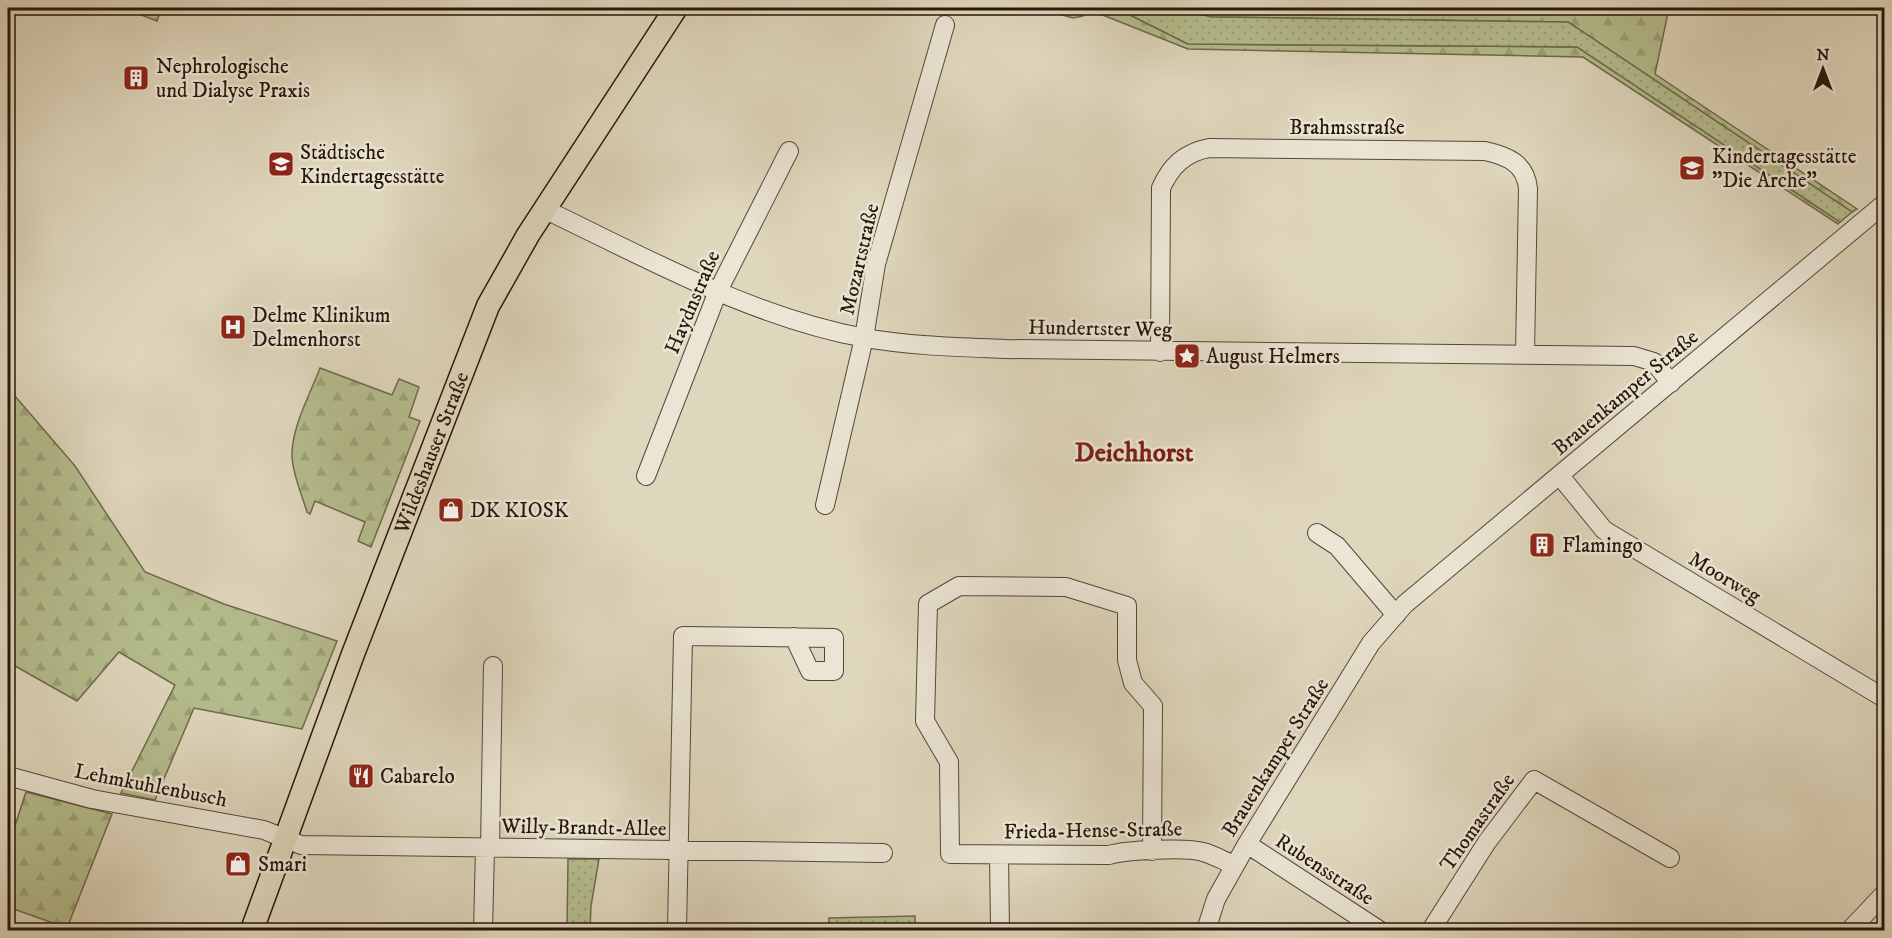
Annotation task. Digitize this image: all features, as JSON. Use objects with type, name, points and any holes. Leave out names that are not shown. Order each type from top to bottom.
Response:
[{"type":"main road","name":"Wildeshauser Straße","points":[[252,930],[466,358],[488,306],[544,209],[676,8]]},
{"type":"street","name":"Mozartstraße","points":[[825,505],[864,338],[876,264],[945,25]]},
{"type":"street","name":"Brahmsstraße","points":[[1160,352],[1161,188],[1171,168],[1183,158],[1196,151],[1220,148],[1485,151],[1503,155],[1514,161],[1521,167],[1527,179],[1528,189],[1525,354]]},
{"type":"street","name":"Haydnstraße","points":[[646,476],[718,291],[789,151]]},
{"type":"street","name":"Brauenkamper Straße","points":[[1206,930],[1216,899],[1234,865],[1371,643],[1396,615],[1884,204]]},
{"type":"street","name":"Hundertster Weg","points":[[544,209],[756,308],[864,338],[947,347],[1160,352],[1634,356],[1654,362],[1671,383]]},
{"type":"street","name":"Moorweg","points":[[1560,476],[1604,530],[1884,698]]},
{"type":"street","points":[[1317,533],[1337,546],[1396,615]]},
{"type":"street","name":"Frieda-Hense-Straße","points":[[1152,851],[1153,706],[1133,683],[1130,672],[1128,606],[1066,587],[959,586],[928,604],[926,721],[949,762],[950,854],[1109,855],[1121,851],[1152,851],[1202,851],[1234,865]]},
{"type":"street","points":[[677,930],[683,636],[794,638]]},
{"type":"street","points":[[483,930],[488,848],[493,666]]},
{"type":"street","name":"Lehmkuhlenbusch","points":[[8,776],[92,799],[264,830],[286,840]]},
{"type":"street","name":"Thomastraße","points":[[1431,930],[1487,842],[1534,780],[1670,858]]},
{"type":"street","name":"Willy-Brandt-Allee","points":[[286,840],[301,845],[883,853]]},
{"type":"street","name":"Rubensstraße","points":[[1247,844],[1379,930]]},
{"type":"street","points":[[999,855],[1000,930]]},
{"type":"street","points":[[1850,930],[1884,894]]},
{"type":"green space","points":[[123,8],[162,8],[157,21]]},
{"type":"green space","points":[[1037,8],[1087,9],[1083,16],[1073,18]]},
{"type":"green space","points":[[1085,8],[1116,8],[1188,44],[1577,47],[1840,222],[1838,224],[1583,57],[1188,49]]},
{"type":"green space","points":[[1116,8],[1179,8],[1211,17],[1568,22],[1852,212],[1840,222],[1577,47],[1188,44]]},
{"type":"green space","points":[[1179,8],[1669,8],[1655,74],[1857,209],[1852,212],[1568,22],[1211,17]]},
{"type":"green space","points":[[320,368],[392,395],[399,379],[419,387],[409,417],[420,421],[371,547],[358,541],[365,522],[315,501],[310,514],[307,512],[296,478],[292,457],[295,435]]},
{"type":"green space","points":[[8,388],[75,466],[145,572],[224,604],[337,641],[302,729],[194,708],[155,800],[121,793],[175,685],[119,652],[77,701],[8,662]]},
{"type":"green space","points":[[26,792],[112,814],[67,928],[8,907],[8,847]]},
{"type":"green space","points":[[568,859],[599,859],[591,906],[590,930],[567,930]]},
{"type":"green space","points":[[915,916],[915,930],[829,930],[829,918]]},
{"type":"place","name":"Nephrologische und Dialyse Praxis","points":[[136,78]]},
{"type":"place","name":"Städtische Kindertagesstätte","points":[[281,164]]},
{"type":"place","name":"Kindertagesstätte \"Die Arche\"","points":[[1692,168]]},
{"type":"place","name":"Delme Klinikum Delmenhorst","points":[[233,327]]},
{"type":"place","name":"August Helmers","points":[[1187,356]]},
{"type":"place","name":"DK KIOSK","points":[[451,510]]},
{"type":"place","name":"Flamingo","points":[[1542,545]]},
{"type":"place","name":"Cabarelo","points":[[361,776]]},
{"type":"place","name":"Smari","points":[[238,864]]},
{"type":"district","name":"Deichhorst","points":[[1134,452]]}]
